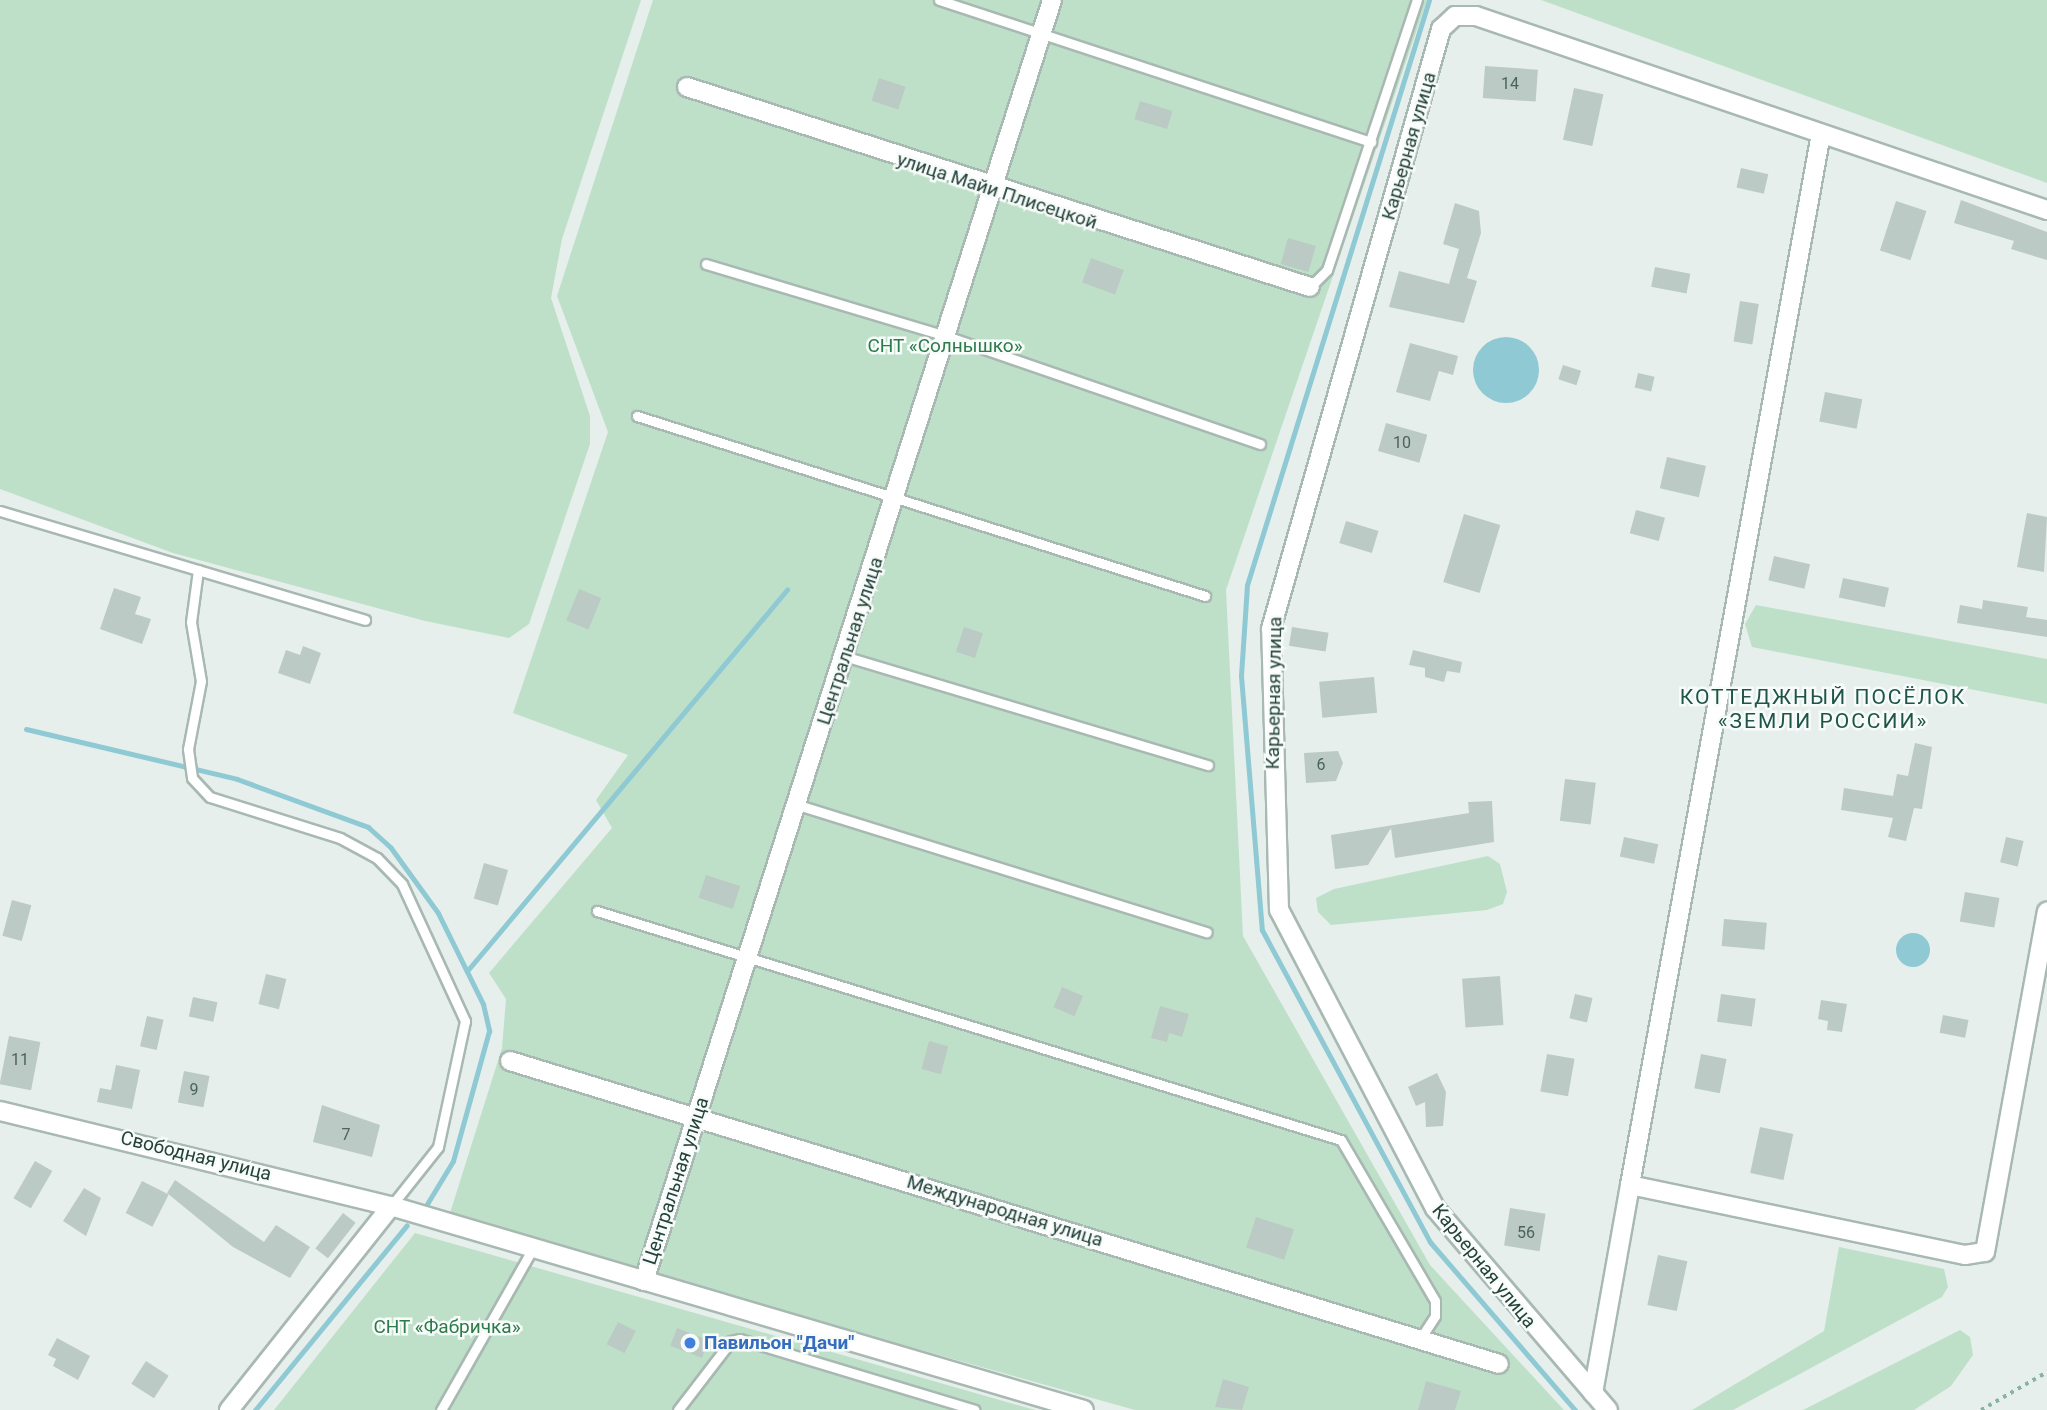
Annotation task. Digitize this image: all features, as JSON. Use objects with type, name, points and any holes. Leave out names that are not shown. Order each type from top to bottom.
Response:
[{"type":"street","name":"Центральная улица","points":[[644,1281],[996,191],[1052,0]]},
{"type":"street","name":"Карьерная улица","points":[[1608,1410],[1435,1208],[1279,910],[1273,619],[1441,29],[1455,16],[1476,16],[2047,210]]},
{"type":"street","name":"улица Майи Плисецкой","points":[[687,87],[996,191],[1310,287]]},
{"type":"street","points":[[1593,1393],[1821,134]]},
{"type":"street","points":[[1630,1185],[1965,1255],[1985,1252],[2047,912]]},
{"type":"street","name":"Международная улица","points":[[510,1061],[697,1114],[1499,1364]]},
{"type":"street","name":"Свободная улица","points":[[0,1111],[390,1206],[534,1246],[1057,1406],[1084,1410]]},
{"type":"street","points":[[229,1410],[390,1206]]},
{"type":"lane","points":[[939,0],[1371,142]]},
{"type":"lane","points":[[1310,287],[1327,270],[1417,0]]},
{"type":"lane","points":[[706,264],[949,337],[1260,444]]},
{"type":"lane","points":[[637,416],[1205,596]]},
{"type":"lane","points":[[0,511],[365,620]]},
{"type":"lane","points":[[198,570],[191,622],[201,681],[188,749],[192,778],[210,797],[340,838],[377,858],[402,884],[465,1021],[438,1147],[390,1206]]},
{"type":"lane","points":[[844,656],[1208,765]]},
{"type":"lane","points":[[798,805],[1207,932]]},
{"type":"lane","points":[[597,911],[749,962],[1341,1140],[1435,1301],[1435,1316],[1418,1340]]},
{"type":"lane","points":[[441,1410],[534,1246]]},
{"type":"lane","points":[[678,1410],[731,1340],[740,1339],[975,1410]]},
{"type":"path","points":[[1981,1410],[2047,1372]]},
{"type":"green space","points":[[0,0],[641,0],[562,239],[551,298],[590,416],[590,444],[529,624],[509,638],[425,621],[173,553],[0,489]]},
{"type":"green space","name":"СНТ «Солнышко»","points":[[653,0],[1427,0],[1226,590],[1243,936],[1430,1265],[1564,1410],[1135,1410],[657,1276],[666,1249],[655,1245],[646,1243],[637,1270],[450,1213],[502,1048],[506,999],[489,973],[612,828],[596,800],[628,755],[513,713],[608,432],[557,296]]},
{"type":"green space","points":[[1541,0],[2047,0],[2047,183],[1787,89]]},
{"type":"green space","points":[[1756,605],[2047,659],[2047,704],[1752,647],[1745,624]]},
{"type":"green space","points":[[1488,856],[1500,864],[1507,892],[1503,904],[1487,910],[1331,925],[1318,912],[1316,898],[1334,889]]},
{"type":"green space","name":"СНТ «Фабричка»","points":[[415,1233],[1035,1410],[274,1410]]},
{"type":"green space","points":[[1839,1247],[1944,1269],[1948,1287],[1942,1297],[1733,1410],[1692,1410],[1824,1331]]},
{"type":"green space","points":[[1960,1330],[1970,1337],[1973,1355],[1951,1386],[1914,1410],[1803,1410]]},
{"type":"water","points":[[1506,337],[1519,340],[1529,347],[1536,357],[1539,370],[1536,383],[1529,393],[1519,400],[1506,403],[1493,400],[1483,393],[1476,383],[1473,370],[1476,357],[1483,347],[1493,340]]},
{"type":"water","points":[[1913,933],[1925,938],[1930,950],[1925,962],[1913,967],[1901,962],[1896,950],[1901,938]]},
{"type":"building","points":[[1485,66],[1538,70],[1536,102],[1483,98]]},
{"type":"building","points":[[879,78],[906,87],[898,109],[872,101]]},
{"type":"building","points":[[1574,88],[1603,94],[1592,146],[1563,140]]},
{"type":"building","points":[[1140,101],[1173,111],[1167,129],[1134,119]]},
{"type":"building","points":[[1741,168],[1768,174],[1764,194],[1737,187]]},
{"type":"building","points":[[1961,200],[2047,232],[2047,260],[2011,249],[2014,241],[1954,223]]},
{"type":"building","points":[[1896,201],[1926,211],[1910,260],[1880,250]]},
{"type":"building","points":[[1455,203],[1479,211],[1481,233],[1467,278],[1477,281],[1464,323],[1389,307],[1399,271],[1449,284],[1459,249],[1443,244]]},
{"type":"building","points":[[1288,238],[1316,246],[1308,272],[1281,264]]},
{"type":"building","points":[[1091,258],[1124,270],[1115,294],[1082,282]]},
{"type":"building","points":[[1655,267],[1690,274],[1687,294],[1651,287]]},
{"type":"building","points":[[1740,301],[1759,304],[1752,344],[1734,341]]},
{"type":"building","points":[[1410,343],[1458,356],[1453,375],[1439,371],[1430,401],[1396,392]]},
{"type":"building","points":[[1563,365],[1581,371],[1576,385],[1558,379]]},
{"type":"building","points":[[1638,373],[1655,377],[1651,391],[1635,388]]},
{"type":"building","points":[[1825,392],[1862,399],[1857,429],[1819,421]]},
{"type":"building","points":[[1386,423],[1427,435],[1419,463],[1378,451]]},
{"type":"building","points":[[1667,457],[1706,466],[1699,497],[1660,488]]},
{"type":"building","points":[[1636,510],[1665,518],[1659,541],[1630,533]]},
{"type":"building","points":[[2027,513],[2047,517],[2044,572],[2017,567]]},
{"type":"building","points":[[1464,514],[1500,525],[1480,593],[1443,582]]},
{"type":"building","points":[[1346,521],[1379,531],[1372,553],[1339,543]]},
{"type":"building","points":[[1774,556],[1810,564],[1804,589],[1768,580]]},
{"type":"building","points":[[1843,578],[1889,588],[1885,607],[1839,598]]},
{"type":"building","points":[[114,588],[141,597],[135,614],[151,619],[142,644],[100,629]]},
{"type":"building","points":[[579,589],[601,598],[589,630],[566,621]]},
{"type":"building","points":[[1983,600],[2028,607],[2026,617],[2047,620],[2047,637],[1957,623],[1960,605],[1982,609]]},
{"type":"building","points":[[964,627],[983,633],[975,658],[956,652]]},
{"type":"building","points":[[1292,627],[1329,633],[1326,652],[1289,646]]},
{"type":"building","points":[[303,646],[321,653],[310,684],[278,673],[286,650],[300,655]]},
{"type":"building","points":[[1413,650],[1462,662],[1460,673],[1447,671],[1444,682],[1425,677],[1425,668],[1409,665]]},
{"type":"building","points":[[1374,677],[1377,713],[1322,718],[1319,682]]},
{"type":"building","points":[[1915,743],[1932,747],[1922,809],[1914,808],[1906,841],[1888,837],[1893,818],[1841,810],[1844,788],[1893,796],[1897,774],[1908,776]]},
{"type":"building","points":[[1338,751],[1343,763],[1336,781],[1306,783],[1304,753]]},
{"type":"building","points":[[1565,779],[1596,783],[1591,824],[1560,821]]},
{"type":"building","points":[[1492,801],[1494,842],[1395,858],[1391,828],[1368,865],[1335,869],[1331,835],[1469,813],[1468,802]]},
{"type":"building","points":[[1624,837],[1658,844],[1654,864],[1620,857]]},
{"type":"building","points":[[2006,837],[2024,841],[2018,866],[2000,862]]},
{"type":"building","points":[[484,863],[508,870],[498,905],[474,899]]},
{"type":"building","points":[[706,875],[740,886],[733,909],[699,898]]},
{"type":"building","points":[[1965,892],[1999,898],[1994,928],[1960,922]]},
{"type":"building","points":[[12,900],[31,905],[22,941],[2,936]]},
{"type":"building","points":[[1724,919],[1767,923],[1764,950],[1722,946]]},
{"type":"building","points":[[266,974],[286,979],[279,1009],[259,1004]]},
{"type":"building","points":[[1500,976],[1503,1025],[1466,1028],[1462,979]]},
{"type":"building","points":[[1062,987],[1083,996],[1075,1016],[1053,1007]]},
{"type":"building","points":[[1575,994],[1593,998],[1587,1022],[1569,1018]]},
{"type":"building","points":[[1721,994],[1756,999],[1752,1027],[1717,1022]]},
{"type":"building","points":[[193,997],[217,1002],[213,1022],[189,1017]]},
{"type":"building","points":[[1821,1000],[1847,1004],[1842,1032],[1827,1030],[1828,1021],[1818,1019]]},
{"type":"building","points":[[1160,1006],[1189,1014],[1182,1037],[1169,1033],[1167,1042],[1151,1038]]},
{"type":"building","points":[[1943,1015],[1969,1020],[1965,1038],[1940,1033]]},
{"type":"building","points":[[147,1016],[164,1020],[157,1050],[140,1046]]},
{"type":"building","points":[[9,1036],[40,1042],[31,1090],[0,1084]]},
{"type":"building","points":[[929,1041],[948,1046],[941,1074],[921,1069]]},
{"type":"building","points":[[1547,1054],[1575,1059],[1568,1096],[1540,1091]]},
{"type":"building","points":[[1701,1054],[1727,1059],[1720,1093],[1694,1088]]},
{"type":"building","points":[[116,1065],[140,1070],[132,1109],[97,1102],[100,1088],[111,1090]]},
{"type":"building","points":[[184,1071],[210,1076],[203,1107],[178,1102]]},
{"type":"building","points":[[1437,1073],[1446,1092],[1443,1126],[1426,1127],[1425,1102],[1416,1106],[1408,1087]]},
{"type":"building","points":[[322,1105],[380,1125],[372,1157],[313,1142]]},
{"type":"building","points":[[1760,1127],[1793,1134],[1783,1180],[1750,1173]]},
{"type":"building","points":[[35,1161],[52,1171],[31,1208],[14,1198]]},
{"type":"building","points":[[175,1180],[264,1242],[276,1225],[310,1247],[290,1278],[233,1247],[167,1193]]},
{"type":"building","points":[[142,1181],[169,1195],[152,1227],[126,1213]]},
{"type":"building","points":[[84,1188],[101,1198],[86,1236],[63,1221]]},
{"type":"building","points":[[1510,1208],[1546,1214],[1540,1251],[1504,1246]]},
{"type":"building","points":[[343,1213],[356,1223],[328,1258],[315,1248]]},
{"type":"building","points":[[1256,1217],[1294,1229],[1284,1260],[1246,1247]]},
{"type":"building","points":[[1658,1255],[1687,1261],[1677,1311],[1647,1305]]},
{"type":"building","points":[[618,1322],[636,1331],[624,1353],[607,1344]]},
{"type":"building","name":"Павильон \"Дачи\"","points":[[677,1328],[709,1340],[702,1358],[670,1346]]},
{"type":"building","points":[[57,1338],[90,1356],[78,1380],[53,1366],[56,1359],[48,1355]]},
{"type":"building","points":[[146,1361],[169,1376],[154,1398],[131,1384]]},
{"type":"building","points":[[1223,1379],[1249,1387],[1242,1410],[1215,1407]]},
{"type":"building","points":[[1426,1381],[1461,1391],[1455,1410],[1418,1410]]},
{"type":"waterway","points":[[1429,0],[1247,585],[1241,676],[1262,930],[1430,1242],[1575,1410]]},
{"type":"waterway","points":[[467,971],[787,590]]},
{"type":"waterway","points":[[26,729],[237,779],[368,827],[391,848],[438,913],[483,1004],[489,1031],[453,1161],[427,1204]]},
{"type":"waterway","points":[[255,1410],[407,1225]]},
{"type":"place","name":"Павильон \"Дачи\"","points":[[690,1343]]},
{"type":"district","name":"КОТТЕДЖНЫЙ ПОСЁЛОК «ЗЕМЛИ РОССИИ»","points":[[1823,709]]}]
